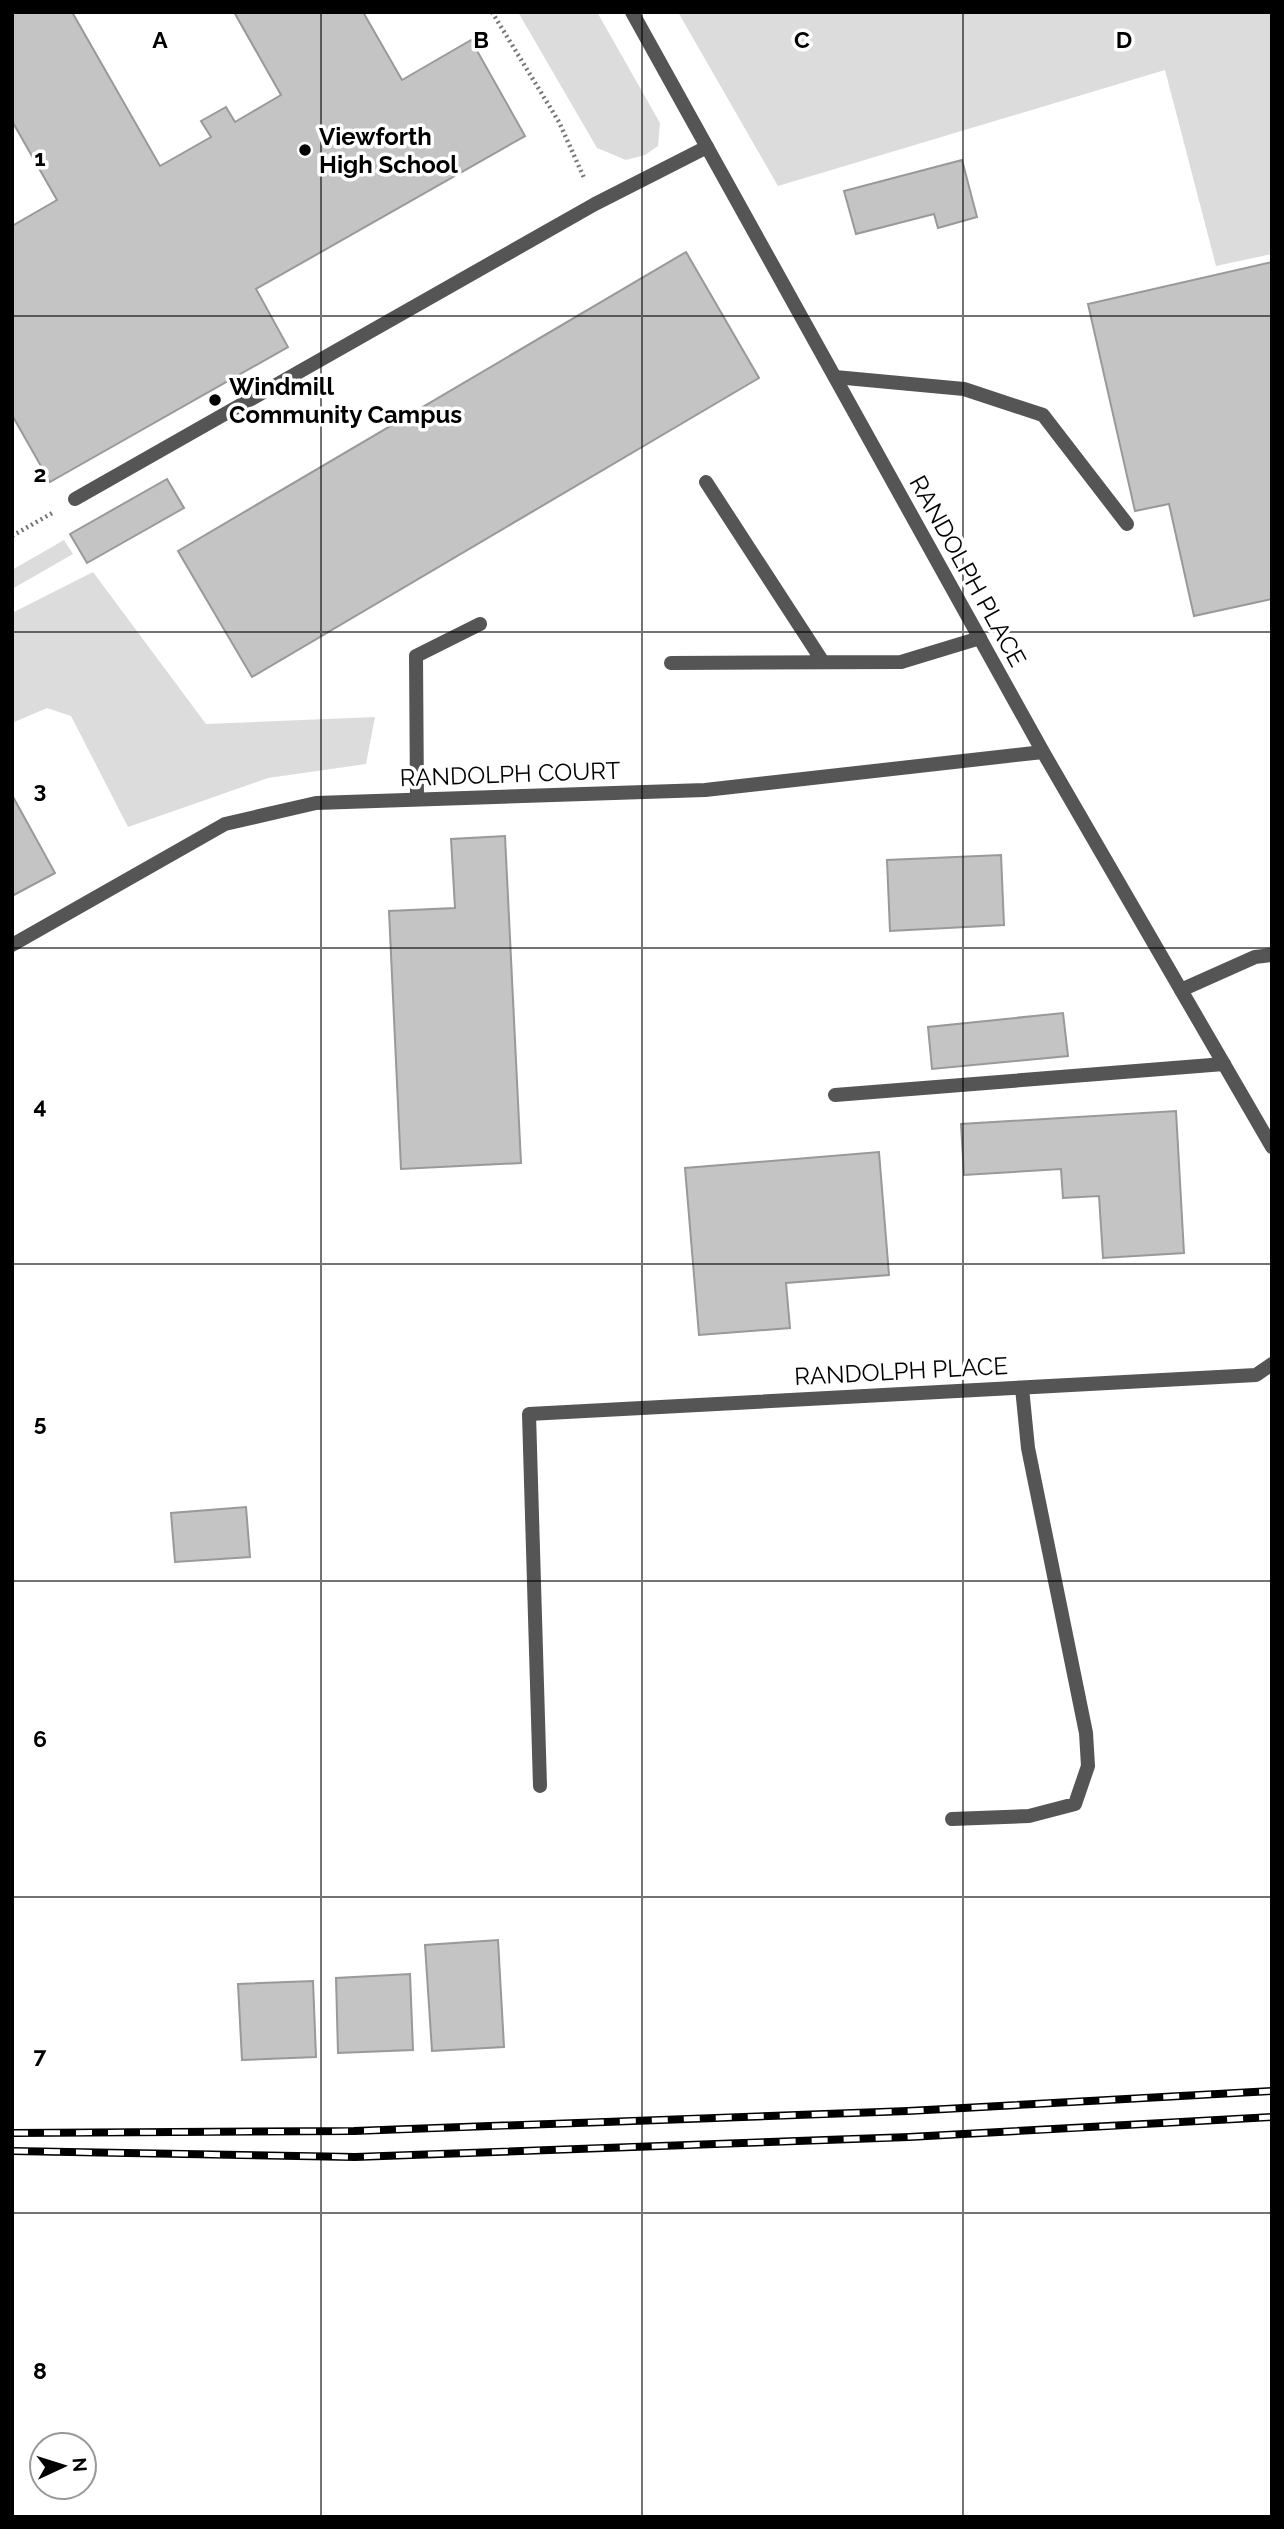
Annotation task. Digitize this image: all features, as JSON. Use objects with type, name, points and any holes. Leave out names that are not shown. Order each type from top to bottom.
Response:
[{"type":"street","name":"RANDOLPH PLACE","points":[[632,12],[1042,752],[1272,1147]]},
{"type":"street","points":[[75,499],[595,204],[707,147]]},
{"type":"street","points":[[835,377],[964,389],[1043,415],[1127,524]]},
{"type":"street","points":[[706,482],[823,662]]},
{"type":"street","points":[[417,799],[416,656],[480,624]]},
{"type":"street","points":[[671,663],[901,662],[980,638]]},
{"type":"street","name":"RANDOLPH COURT","points":[[12,945],[225,824],[316,803],[705,790],[1042,752]]},
{"type":"street","points":[[1181,990],[1255,957],[1272,955]]},
{"type":"street","points":[[835,1095],[1224,1065]]},
{"type":"street","name":"RANDOLPH PLACE","points":[[540,1786],[529,1414],[1256,1375],[1272,1364]]},
{"type":"street","points":[[953,1819],[1029,1816],[1075,1804],[1088,1766],[1086,1732],[1028,1448],[1022,1388]]},
{"type":"path","points":[[492,12],[558,122],[595,204]]},
{"type":"path","points":[[12,536],[75,499]]},
{"type":"shaded area","points":[[518,12],[597,12],[660,123],[658,146],[645,155],[626,160],[597,148]]},
{"type":"shaded area","points":[[678,12],[1272,12],[1272,254],[1216,266],[1165,70],[778,186]]},
{"type":"shaded area","points":[[64,540],[73,554],[12,589],[12,570]]},
{"type":"shaded area","points":[[93,572],[206,724],[375,717],[366,764],[268,778],[128,827],[71,716],[47,708],[12,723],[12,613]]},
{"type":"building","points":[[12,12],[72,12],[160,166],[211,137],[201,121],[226,107],[235,122],[281,95],[234,12],[363,12],[402,80],[471,40],[525,136],[256,289],[288,347],[50,482],[12,415],[12,226],[57,200],[12,121]]},
{"type":"building","points":[[962,160],[977,217],[938,228],[934,214],[856,234],[844,191]]},
{"type":"building","points":[[686,252],[759,378],[252,677],[178,551]]},
{"type":"building","points":[[1272,262],[1272,599],[1194,616],[1169,504],[1135,511],[1088,304]]},
{"type":"building","points":[[167,479],[184,508],[87,563],[70,534]]},
{"type":"building","points":[[12,795],[55,873],[12,896]]},
{"type":"building","points":[[505,836],[521,1163],[401,1169],[389,911],[455,908],[451,839]]},
{"type":"building","points":[[1001,855],[1004,925],[890,931],[887,860]]},
{"type":"building","points":[[1063,1013],[1068,1056],[932,1069],[928,1027]]},
{"type":"building","points":[[1176,1111],[1184,1253],[1103,1258],[1099,1196],[1063,1198],[1061,1169],[964,1175],[961,1124]]},
{"type":"building","points":[[879,1152],[889,1275],[786,1283],[790,1328],[699,1335],[685,1168]]},
{"type":"building","points":[[246,1507],[250,1557],[175,1562],[171,1513]]},
{"type":"building","points":[[498,1940],[504,2047],[432,2051],[425,1945]]},
{"type":"building","points":[[410,1974],[413,2050],[338,2053],[336,1978]]},
{"type":"building","points":[[313,1981],[316,2057],[242,2060],[238,1984]]},
{"type":"railway","points":[[12,2133],[354,2131],[908,2111],[1272,2091]]},
{"type":"railway","points":[[12,2151],[355,2157],[909,2137],[1272,2117]]},
{"type":"place","name":"Viewforth High School","points":[[305,150]]},
{"type":"place","name":"Windmill Community Campus","points":[[215,400]]}]
